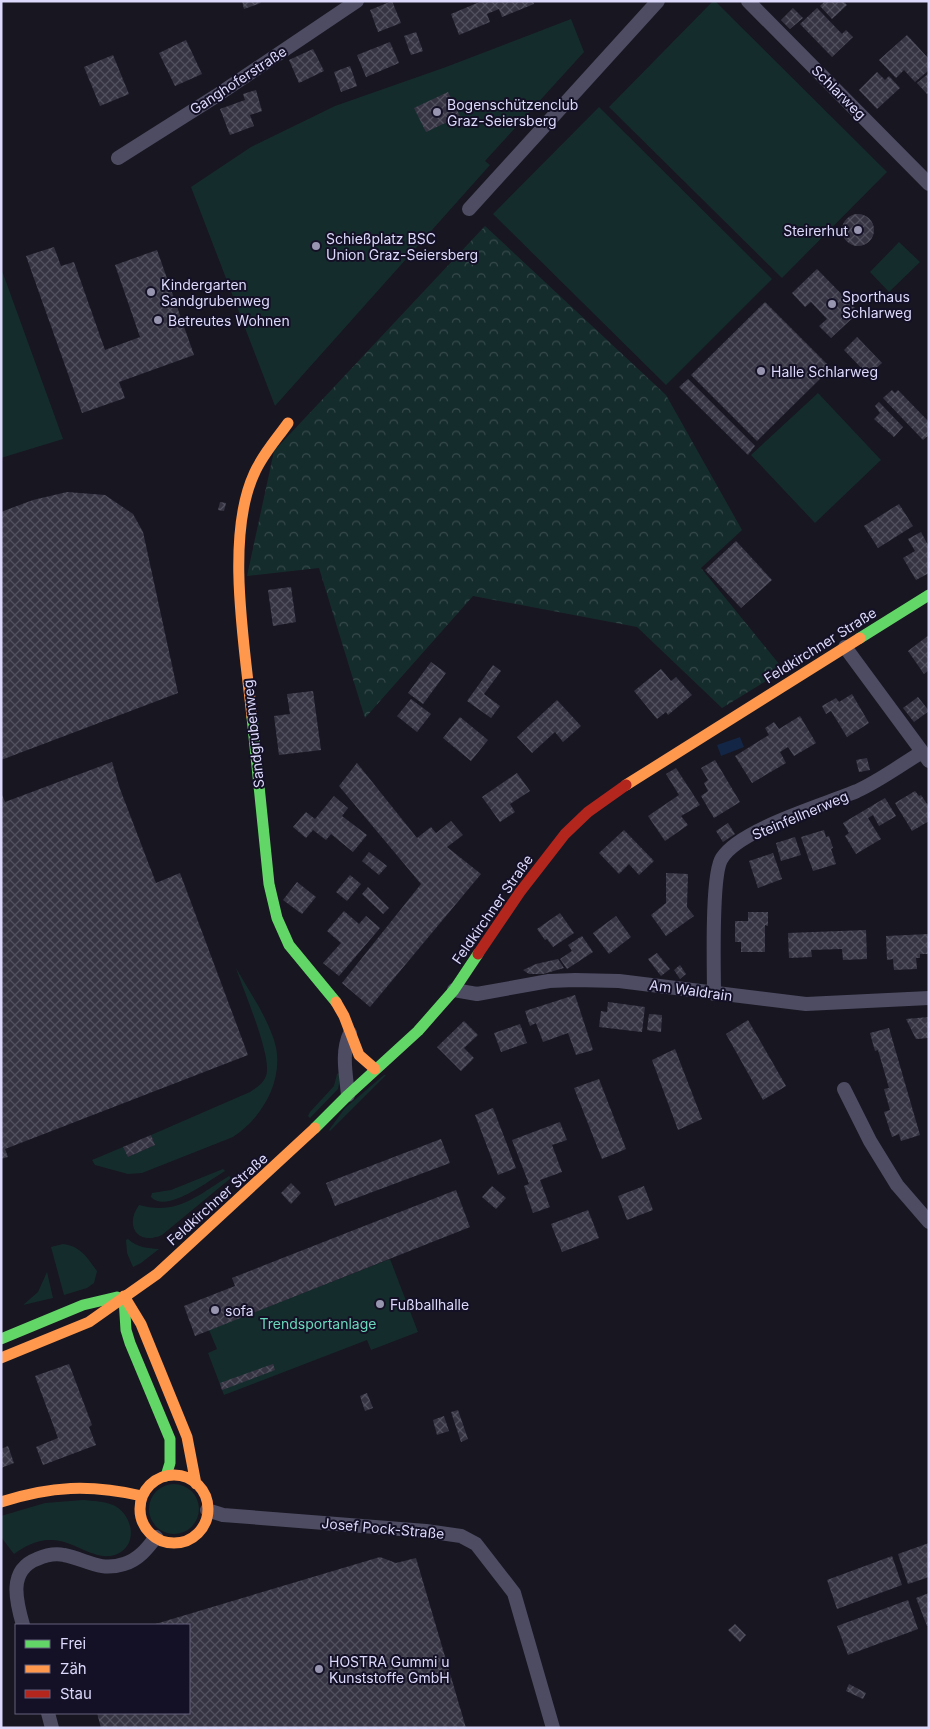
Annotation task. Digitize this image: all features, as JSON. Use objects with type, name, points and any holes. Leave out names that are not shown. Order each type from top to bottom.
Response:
[{"type":"street","points":[[469,210],[658,1]]},
{"type":"street","name":"Schlarweg","points":[[748,1],[892,144],[929,184]]},
{"type":"street","name":"Ganghoferstraße","points":[[118,158],[216,96],[348,4]]},
{"type":"street","name":"Sandgrubenweg","points":[[288,423],[264,457],[251,480],[244,512],[238,570],[269,884],[277,918],[289,945],[338,1004],[359,1055],[375,1069]]},
{"type":"street","name":"Feldkirchner Straße","points":[[1,1358],[89,1322],[158,1274],[297,1146],[375,1069],[418,1031],[454,990],[550,851],[588,812],[632,780],[929,595]]},
{"type":"street","points":[[845,647],[925,756]]},
{"type":"street","name":"Steinfellnerweg","points":[[714,994],[716,878],[721,858],[734,845],[756,832],[791,816],[859,790],[925,756]]},
{"type":"street","name":"Am Waldrain","points":[[454,990],[477,994],[549,981],[584,980],[620,981],[806,1004],[929,998]]},
{"type":"street","points":[[348,1095],[344,1052],[350,1033]]},
{"type":"street","points":[[844,1089],[870,1141],[897,1185],[929,1222]]},
{"type":"street","points":[[124,1296],[126,1330],[130,1343],[170,1439],[170,1463],[166,1476]]},
{"type":"street","points":[[124,1296],[141,1324],[177,1411],[187,1437],[196,1484],[206,1499],[208,1510],[204,1524],[191,1538],[185,1541],[171,1542],[156,1538],[147,1529],[142,1519],[140,1508],[142,1496],[150,1485],[166,1476],[179,1476],[196,1484]]},
{"type":"street","name":"Feldkirchner Straße","points":[[1,1339],[83,1306],[124,1296]]},
{"type":"street","points":[[1,1502],[43,1490],[63,1487],[105,1488],[142,1496]]},
{"type":"street","name":"Josef Pock-Straße","points":[[208,1510],[222,1515],[426,1531],[461,1536],[476,1544],[514,1593],[553,1728]]},
{"type":"street","points":[[23,1624],[16,1598],[16,1580],[20,1571],[30,1562],[53,1554],[64,1555],[98,1566],[124,1564],[147,1550],[156,1538]]},
{"type":"street","points":[[48,1714],[52,1728]]},
{"type":"green space","points":[[713,1],[887,172],[782,278],[609,107]]},
{"type":"green space","name":"Schießplatz BSC Union Graz-Seiersberg","points":[[571,19],[584,52],[485,161],[490,165],[275,406],[191,187],[251,147],[335,106],[446,67]]},
{"type":"green space","points":[[599,107],[772,279],[666,385],[493,214]]},
{"type":"green space","points":[[485,226],[666,395],[742,530],[701,568],[784,670],[722,708],[637,627],[473,596],[365,718],[319,568],[247,576],[274,451]]},
{"type":"green space","points":[[899,242],[920,262],[889,292],[870,272]]},
{"type":"green space","points":[[1,268],[63,439],[1,458]]},
{"type":"green space","points":[[818,393],[881,460],[815,523],[751,455]]},
{"type":"green space","points":[[236,968],[267,1021],[277,1054],[277,1068],[274,1081],[263,1107],[244,1129],[233,1137],[142,1173],[128,1174],[95,1165],[92,1160],[123,1147],[128,1157],[155,1145],[151,1135],[250,1092],[263,1081],[266,1076],[267,1067],[265,1054]]},
{"type":"green space","points":[[339,1073],[338,1089],[310,1118],[308,1116],[310,1112],[334,1086],[337,1074]]},
{"type":"green space","points":[[386,1075],[330,1131],[345,1108]]},
{"type":"green space","points":[[223,1169],[225,1171],[177,1199],[158,1201],[151,1197],[152,1193],[171,1190]]},
{"type":"green space","points":[[229,1176],[231,1178],[162,1235],[146,1238],[140,1236],[133,1227],[133,1220],[139,1205],[153,1208],[176,1206],[187,1202]]},
{"type":"green space","points":[[128,1239],[139,1246],[159,1249],[133,1267],[127,1253],[126,1240]]},
{"type":"green space","points":[[63,1244],[79,1250],[97,1271],[94,1283],[87,1288],[64,1295],[51,1247]]},
{"type":"green space","name":"Trendsportanlage","points":[[390,1259],[418,1332],[371,1350],[367,1340],[224,1395],[208,1353],[217,1349],[209,1330]]},
{"type":"green space","points":[[47,1272],[53,1298],[23,1305],[38,1292]]},
{"type":"green space","points":[[169,1484],[179,1484],[192,1491],[199,1504],[199,1514],[192,1527],[179,1534],[169,1534],[160,1530],[153,1523],[149,1514],[149,1504],[153,1495],[160,1488]]},
{"type":"green space","points":[[83,1500],[113,1505],[124,1514],[128,1520],[131,1534],[127,1547],[121,1552],[113,1556],[104,1556],[61,1541],[47,1540],[32,1544],[14,1554],[1,1537],[1,1516],[45,1503]]},
{"type":"water","points":[[740,737],[744,747],[721,756],[717,745]]},
{"type":"building","points":[[242,1],[260,1],[261,3],[244,9]]},
{"type":"building","points":[[392,1],[401,23],[378,32],[370,10]]},
{"type":"building","points":[[482,1],[533,1],[534,4],[502,17],[499,9],[487,14],[490,22],[459,35],[451,14]]},
{"type":"building","points":[[825,1],[843,1],[847,5],[832,19],[820,6]]},
{"type":"building","points":[[793,8],[803,18],[790,29],[781,20]]},
{"type":"building","points":[[817,8],[842,34],[846,30],[853,37],[832,57],[800,24]]},
{"type":"building","points":[[416,32],[423,51],[411,55],[404,36]]},
{"type":"building","points":[[907,35],[929,59],[929,70],[915,82],[904,70],[896,78],[879,60]]},
{"type":"building","points":[[186,40],[202,74],[175,86],[159,53]]},
{"type":"building","points":[[390,42],[399,63],[366,77],[357,55]]},
{"type":"building","points":[[313,49],[324,71],[299,83],[289,60]]},
{"type":"building","points":[[113,55],[129,94],[100,106],[84,67]]},
{"type":"building","points":[[350,66],[357,86],[341,92],[334,72]]},
{"type":"building","points":[[877,72],[885,80],[889,76],[900,88],[877,109],[859,90]]},
{"type":"building","points":[[929,73],[929,93],[927,94],[917,83]]},
{"type":"building","points":[[256,90],[262,111],[250,115],[254,126],[230,135],[220,109],[245,100],[243,94]]},
{"type":"building","name":"Bogenschützenclub Graz-Seiersberg","points":[[448,92],[460,116],[426,132],[414,108]]},
{"type":"building","name":"Steirerhut","points":[[858,214],[869,219],[874,230],[869,241],[858,246],[847,241],[842,230],[847,219]]},
{"type":"building","name":"Betreutes Wohnen","points":[[54,247],[61,266],[74,262],[105,350],[140,337],[115,265],[157,250],[194,355],[119,382],[125,398],[82,413],[26,256]]},
{"type":"building","name":"Sporthaus Schlarweg","points":[[817,269],[859,312],[831,338],[819,326],[827,319],[811,302],[805,307],[792,293]]},
{"type":"building","name":"Halle Schlarweg","points":[[765,302],[831,368],[757,441],[691,375]]},
{"type":"building","points":[[857,337],[882,363],[868,375],[844,350]]},
{"type":"building","points":[[688,379],[755,446],[748,455],[679,387]]},
{"type":"building","points":[[892,390],[895,393],[898,390],[929,422],[929,435],[923,440],[883,398]]},
{"type":"building","points":[[879,402],[903,427],[894,437],[874,419],[880,413],[875,406]]},
{"type":"building","points":[[67,492],[105,495],[133,514],[143,532],[178,693],[1,760],[1,512],[33,500]]},
{"type":"building","points":[[220,502],[226,503],[224,511],[218,510]]},
{"type":"building","points":[[899,504],[913,526],[878,548],[864,526]]},
{"type":"building","points":[[921,532],[929,547],[929,573],[916,580],[903,558],[915,551],[908,539]]},
{"type":"building","points":[[736,541],[772,580],[741,608],[705,570]]},
{"type":"building","points":[[291,587],[296,622],[273,626],[268,590]]},
{"type":"building","points":[[929,635],[929,670],[924,674],[908,651]]},
{"type":"building","points":[[431,662],[446,673],[423,704],[408,693]]},
{"type":"building","points":[[493,665],[501,671],[484,694],[500,706],[491,718],[467,701]]},
{"type":"building","points":[[661,669],[671,681],[676,677],[692,695],[668,715],[666,712],[657,719],[634,691]]},
{"type":"building","points":[[313,691],[321,750],[279,755],[274,716],[290,714],[287,694]]},
{"type":"building","points":[[852,694],[869,723],[847,737],[831,711],[826,714],[822,706],[836,698],[839,702]]},
{"type":"building","points":[[918,697],[929,711],[914,722],[903,708]]},
{"type":"building","points":[[411,699],[431,714],[417,732],[397,716]]},
{"type":"building","points":[[557,700],[581,726],[563,742],[555,732],[532,753],[517,737]]},
{"type":"building","points":[[800,716],[816,743],[794,756],[788,747],[780,752],[786,763],[752,783],[735,756],[769,735],[765,728],[774,722],[779,729]]},
{"type":"building","points":[[460,717],[488,740],[471,761],[443,738]]},
{"type":"building","points":[[867,758],[870,770],[859,772],[856,760]]},
{"type":"building","points":[[715,760],[740,802],[714,818],[701,796],[708,791],[704,783],[708,780],[701,768]]},
{"type":"building","points":[[112,762],[120,789],[156,883],[180,873],[248,1055],[5,1149],[8,1157],[1,1159],[1,792],[5,802]]},
{"type":"building","points":[[357,763],[417,838],[431,827],[436,833],[451,821],[463,835],[447,847],[481,874],[370,1007],[342,983],[421,884],[339,786]]},
{"type":"building","points":[[676,768],[700,805],[681,816],[688,825],[665,841],[648,816],[679,795],[666,774]]},
{"type":"building","points":[[517,773],[530,791],[510,804],[515,812],[500,822],[482,797]]},
{"type":"building","points":[[915,791],[919,796],[921,795],[929,807],[929,821],[912,831],[895,803]]},
{"type":"building","points":[[334,796],[348,808],[342,816],[367,835],[353,852],[331,834],[326,840],[313,830],[306,838],[293,827],[306,812],[315,819]]},
{"type":"building","points":[[885,798],[896,816],[879,826],[873,815],[868,818],[881,839],[856,854],[845,836],[849,833],[843,823]]},
{"type":"building","points":[[728,823],[735,834],[723,842],[716,831]]},
{"type":"building","points":[[624,830],[654,861],[639,875],[629,864],[619,874],[599,853]]},
{"type":"building","points":[[824,830],[826,837],[829,836],[836,864],[813,871],[801,837]]},
{"type":"building","points":[[795,837],[801,855],[781,861],[776,843]]},
{"type":"building","points":[[369,852],[387,866],[379,875],[362,861]]},
{"type":"building","points":[[773,853],[782,879],[758,888],[749,861]]},
{"type":"building","points":[[666,873],[688,874],[687,907],[694,916],[666,936],[651,915],[666,903]]},
{"type":"building","points":[[350,875],[361,884],[347,901],[336,892]]},
{"type":"building","points":[[297,882],[316,897],[302,914],[283,900]]},
{"type":"building","points":[[368,887],[389,908],[383,914],[362,894]]},
{"type":"building","points":[[344,911],[359,924],[366,916],[380,928],[339,976],[323,963],[341,943],[327,931]]},
{"type":"building","points":[[748,912],[768,912],[768,926],[765,925],[765,952],[741,952],[741,942],[735,942],[735,921],[748,921]]},
{"type":"building","points":[[560,913],[574,933],[553,947],[537,929]]},
{"type":"building","points":[[616,916],[631,937],[609,954],[593,933]]},
{"type":"building","points":[[866,930],[867,959],[843,960],[842,949],[811,950],[812,957],[789,958],[788,933]]},
{"type":"building","points":[[929,934],[929,954],[920,954],[920,958],[916,958],[917,969],[894,970],[893,959],[887,960],[886,936]]},
{"type":"building","points":[[582,936],[593,952],[567,969],[560,959],[572,951],[568,945]]},
{"type":"building","points":[[657,953],[670,969],[661,976],[648,959]]},
{"type":"building","points":[[558,959],[564,968],[543,974],[529,974],[523,970],[536,964]]},
{"type":"building","points":[[680,965],[686,974],[680,979],[674,970]]},
{"type":"building","points":[[575,995],[593,1050],[576,1055],[568,1033],[543,1042],[536,1023],[530,1026],[525,1011]]},
{"type":"building","points":[[608,1002],[645,1007],[642,1032],[599,1027],[601,1011],[607,1012]]},
{"type":"building","points":[[649,1014],[662,1015],[661,1032],[647,1030]]},
{"type":"building","points":[[929,1017],[929,1038],[916,1039],[906,1019]]},
{"type":"building","points":[[748,1020],[786,1086],[763,1100],[726,1034]]},
{"type":"building","points":[[464,1021],[478,1035],[464,1048],[474,1058],[461,1071],[437,1047]]},
{"type":"building","points":[[520,1024],[527,1043],[501,1052],[494,1033]]},
{"type":"building","points":[[889,1028],[920,1135],[901,1141],[899,1134],[892,1137],[884,1112],[890,1110],[884,1089],[889,1088],[878,1050],[875,1051],[870,1033]]},
{"type":"building","points":[[675,1049],[702,1119],[678,1130],[652,1060]]},
{"type":"building","points":[[599,1079],[626,1149],[602,1159],[574,1088]]},
{"type":"building","points":[[493,1108],[516,1168],[498,1175],[475,1115]]},
{"type":"building","points":[[560,1122],[567,1140],[552,1145],[562,1172],[540,1180],[550,1207],[533,1213],[524,1186],[529,1184],[512,1140]]},
{"type":"building","points":[[151,1135],[155,1145],[128,1157],[123,1147]]},
{"type":"building","points":[[441,1139],[450,1163],[335,1206],[326,1183]]},
{"type":"building","points":[[291,1183],[301,1193],[291,1204],[281,1193]]},
{"type":"building","points":[[492,1186],[506,1198],[496,1209],[482,1197]]},
{"type":"building","points":[[644,1186],[653,1210],[627,1220],[618,1196]]},
{"type":"building","points":[[456,1190],[470,1227],[195,1336],[184,1306],[235,1286],[232,1278]]},
{"type":"building","points":[[588,1210],[599,1238],[562,1252],[551,1224]]},
{"type":"building","points":[[69,1364],[92,1425],[89,1427],[96,1445],[43,1465],[36,1447],[58,1438],[35,1376]]},
{"type":"building","points":[[273,1364],[275,1370],[222,1390],[220,1383]]},
{"type":"building","points":[[367,1393],[373,1408],[365,1411],[360,1396]]},
{"type":"building","points":[[458,1410],[468,1439],[461,1442],[451,1412]]},
{"type":"building","points":[[444,1416],[449,1431],[437,1435],[433,1420]]},
{"type":"building","points":[[8,1446],[14,1463],[1,1468],[1,1449]]},
{"type":"building","points":[[929,1543],[929,1577],[908,1584],[898,1554]]},
{"type":"building","points":[[892,1556],[902,1585],[837,1609],[827,1580]]},
{"type":"building","name":"HOSTRA Gummi u Kunststoffe GmbH","points":[[380,1557],[396,1563],[416,1558],[466,1728],[101,1728],[97,1714],[190,1714],[190,1624],[155,1624]]},
{"type":"building","points":[[929,1593],[929,1626],[927,1626],[916,1598]]},
{"type":"building","points":[[908,1600],[918,1629],[848,1655],[837,1626]]},
{"type":"building","points":[[735,1624],[746,1635],[740,1642],[728,1630]]},
{"type":"building","points":[[849,1684],[866,1693],[863,1699],[846,1691]]},
{"type":"traffic: fast","points":[[860,638],[929,595]]},
{"type":"traffic: fast","points":[[252,717],[269,884],[277,918],[289,945],[336,1002]]},
{"type":"traffic: fast","points":[[315,1128],[418,1031],[454,990],[478,954]]},
{"type":"traffic: fast","points":[[1,1339],[83,1305],[117,1297]]},
{"type":"traffic: fast","points":[[124,1298],[126,1330],[130,1343],[170,1439],[170,1463],[166,1476]]},
{"type":"traffic: slow","points":[[252,717],[242,626],[239,560],[240,529],[245,500],[257,467],[288,423]]},
{"type":"traffic: slow","points":[[626,785],[860,638]]},
{"type":"traffic: slow","points":[[336,1002],[344,1016],[359,1055],[375,1069]]},
{"type":"traffic: slow","points":[[1,1358],[89,1322],[157,1274],[315,1128]]},
{"type":"traffic: slow","points":[[124,1296],[141,1324],[187,1437],[196,1484]]},
{"type":"traffic: slow","points":[[174,1475],[187,1478],[198,1485],[205,1496],[208,1509],[205,1522],[198,1533],[187,1540],[174,1543],[161,1540],[150,1533],[143,1522],[140,1509],[143,1496],[150,1485],[161,1478],[174,1475]]},
{"type":"traffic: slow","points":[[1,1502],[37,1493],[71,1488],[88,1488],[142,1496]]},
{"type":"traffic: jam","points":[[478,954],[520,892],[565,834],[588,812],[626,785]]},
{"type":"place","name":"Bogenschützenclub Graz-Seiersberg","points":[[437,112]]},
{"type":"place","name":"Steirerhut","points":[[858,230]]},
{"type":"place","name":"Schießplatz BSC Union Graz-Seiersberg","points":[[316,246]]},
{"type":"place","name":"Kindergarten Sandgrubenweg","points":[[151,292]]},
{"type":"place","name":"Sporthaus Schlarweg","points":[[832,304]]},
{"type":"place","name":"Betreutes Wohnen","points":[[158,320]]},
{"type":"place","name":"Halle Schlarweg","points":[[761,371]]},
{"type":"place","name":"Fußballhalle","points":[[380,1304]]},
{"type":"place","name":"sofa","points":[[215,1310]]},
{"type":"place","name":"HOSTRA Gummi u Kunststoffe GmbH","points":[[319,1669]]}]
